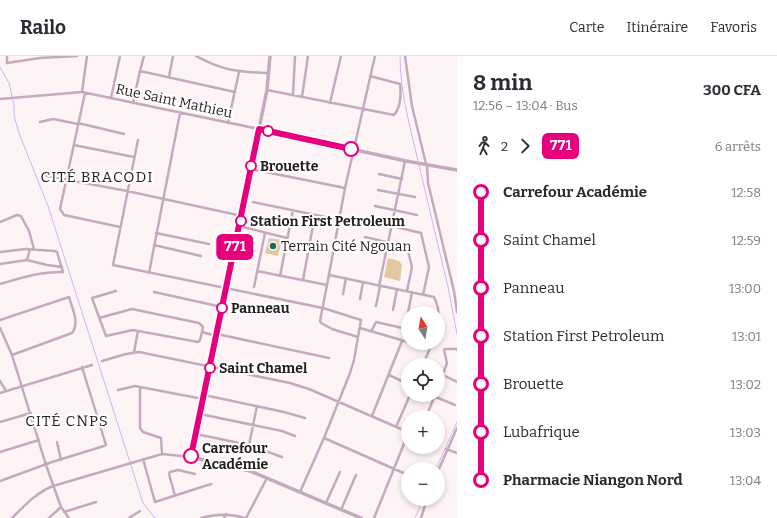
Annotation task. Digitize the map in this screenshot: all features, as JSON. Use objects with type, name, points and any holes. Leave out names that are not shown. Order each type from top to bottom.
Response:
[{"type":"street","points":[[6,56],[7,63],[40,58],[77,56]]},
{"type":"street","points":[[87,56],[78,124],[60,209],[64,215],[120,227]]},
{"type":"street","points":[[111,98],[120,56]]},
{"type":"street","points":[[133,103],[144,56]]},
{"type":"street","points":[[169,77],[173,56]]},
{"type":"street","points":[[196,56],[216,66],[239,72],[269,73]]},
{"type":"street","points":[[191,457],[267,90],[270,56]]},
{"type":"street","points":[[292,95],[295,56]]},
{"type":"street","points":[[302,97],[308,56]]},
{"type":"street","points":[[330,103],[341,56]]},
{"type":"street","points":[[358,337],[323,325],[320,321],[353,149],[375,56]]},
{"type":"street","points":[[405,56],[412,106],[426,164],[428,183],[456,299],[457,312]]},
{"type":"street","points":[[140,72],[235,92]]},
{"type":"street","points":[[228,123],[239,72]]},
{"type":"street","points":[[267,90],[394,115],[397,112],[400,97],[399,83],[370,76]]},
{"type":"street","name":"Rue Saint Mathieu","points":[[0,99],[83,92],[259,129]]},
{"type":"street","points":[[149,273],[180,113]]},
{"type":"street","points":[[40,122],[53,119],[124,134]]},
{"type":"street","points":[[259,129],[406,161],[457,170]]},
{"type":"street","points":[[138,140],[113,265],[323,308],[361,321],[354,360],[350,373],[324,438],[300,492]]},
{"type":"street","points":[[74,145],[134,157]]},
{"type":"street","points":[[376,306],[406,161]]},
{"type":"street","points":[[251,169],[345,188]]},
{"type":"street","points":[[379,174],[402,179]]},
{"type":"street","points":[[47,176],[127,191],[242,216]]},
{"type":"street","points":[[378,190],[415,197]]},
{"type":"street","points":[[253,202],[335,219]]},
{"type":"street","points":[[374,206],[417,214]]},
{"type":"street","points":[[280,276],[293,210]]},
{"type":"street","points":[[0,222],[17,215],[20,216],[29,231],[32,249],[26,260]]},
{"type":"street","points":[[303,280],[315,215]]},
{"type":"street","points":[[370,221],[420,233],[429,267],[423,295]]},
{"type":"street","points":[[239,226],[287,238]]},
{"type":"street","points":[[156,233],[209,244]]},
{"type":"street","points":[[254,287],[264,233]]},
{"type":"street","points":[[365,236],[404,246],[408,249],[412,267],[407,291]]},
{"type":"street","points":[[154,245],[201,256]]},
{"type":"street","points":[[0,252],[32,249],[57,252],[63,272],[37,274],[0,284]]},
{"type":"street","points":[[0,264],[26,260],[62,267]]},
{"type":"street","points":[[257,271],[327,285]]},
{"type":"street","points":[[329,275],[435,298],[437,306]]},
{"type":"street","points":[[343,294],[346,278]]},
{"type":"street","points":[[360,299],[363,282]]},
{"type":"street","points":[[393,310],[397,289]]},
{"type":"street","points":[[99,318],[132,309],[199,323],[203,327],[200,340],[198,342],[133,330],[106,336],[99,318],[92,298],[116,291]]},
{"type":"street","points":[[154,292],[223,307]]},
{"type":"street","points":[[409,306],[412,292]]},
{"type":"street","points":[[0,320],[69,297],[76,328],[72,332],[12,355]]},
{"type":"street","points":[[372,330],[376,322],[401,328]]},
{"type":"street","points":[[0,328],[12,355],[53,486],[61,507],[69,518]]},
{"type":"street","points":[[360,328],[372,330],[401,341]]},
{"type":"street","points":[[134,352],[138,331]]},
{"type":"street","points":[[202,332],[329,358]]},
{"type":"street","points":[[372,416],[401,344]]},
{"type":"street","points":[[445,369],[447,363],[444,350],[457,350]]},
{"type":"street","points":[[102,361],[134,352],[290,383],[309,389],[401,430]]},
{"type":"street","points":[[0,393],[92,364]]},
{"type":"street","points":[[0,481],[106,445],[82,367]]},
{"type":"street","points":[[389,375],[401,381]]},
{"type":"street","points":[[445,376],[457,382]]},
{"type":"street","points":[[0,381],[6,391]]},
{"type":"street","points":[[118,390],[134,386],[257,406],[305,418]]},
{"type":"street","points":[[140,387],[140,428],[143,432],[161,438],[162,454]]},
{"type":"street","points":[[445,400],[455,405]]},
{"type":"street","points":[[396,427],[407,402]]},
{"type":"street","points":[[249,446],[257,406]]},
{"type":"street","points":[[0,422],[31,413]]},
{"type":"street","points":[[200,414],[282,431],[295,436]]},
{"type":"street","points":[[442,462],[457,428]]},
{"type":"street","points":[[195,434],[249,446],[282,457]]},
{"type":"street","points":[[324,438],[401,472]]},
{"type":"street","points":[[0,452],[39,440]]},
{"type":"street","points":[[57,442],[61,460]]},
{"type":"street","points":[[447,449],[457,453]]},
{"type":"street","points":[[374,518],[401,451]]},
{"type":"street","points":[[12,518],[42,490],[134,461],[162,454],[191,457],[243,469],[361,518]]},
{"type":"street","points":[[143,459],[154,501],[157,502],[211,484]]},
{"type":"street","points":[[175,496],[169,474],[170,472],[178,470],[195,474]]},
{"type":"street","points":[[326,503],[340,472]]},
{"type":"street","points":[[341,510],[356,475]]},
{"type":"street","points":[[201,518],[217,514],[226,514],[245,518],[266,478]]},
{"type":"street","points":[[64,512],[96,502]]},
{"type":"street","points":[[421,518],[425,506]]},
{"type":"street","points":[[49,518],[61,507]]},
{"type":"street","points":[[129,518],[140,511]]},
{"type":"street","points":[[224,518],[226,514]]},
{"type":"shaded area","name":"Terrain Cité Ngouan","points":[[269,238],[282,240],[278,256],[265,253]]},
{"type":"shaded area","points":[[388,258],[399,261],[402,265],[400,281],[384,277]]},
{"type":"waterway","points":[[400,56],[400,69],[404,96],[418,161]]},
{"type":"waterway","points":[[0,67],[9,83],[14,105],[14,116],[19,133],[48,206],[143,503],[155,518]]},
{"type":"waterway","points":[[419,165],[448,287],[457,334]]},
{"type":"waterway","points":[[439,462],[457,422]]},
{"type":"waterway","points":[[415,518],[420,506]]},
{"type":"bus line","name":"771","points":[[191,456],[259,129],[351,149]]},
{"type":"place","name":"Brouette","points":[[251,166]]},
{"type":"place","name":"Station First Petroleum","points":[[241,221]]},
{"type":"place","name":"Terrain Cité Ngouan","points":[[273,246]]},
{"type":"place","name":"Panneau","points":[[222,308]]},
{"type":"place","name":"Saint Chamel","points":[[210,368]]},
{"type":"place","name":"Carrefour Académie","points":[[191,456]]},
{"type":"district","name":"CITÉ BRACODI","points":[[97,177]]},
{"type":"district","name":"CITÉ CNPS","points":[[67,421]]}]
